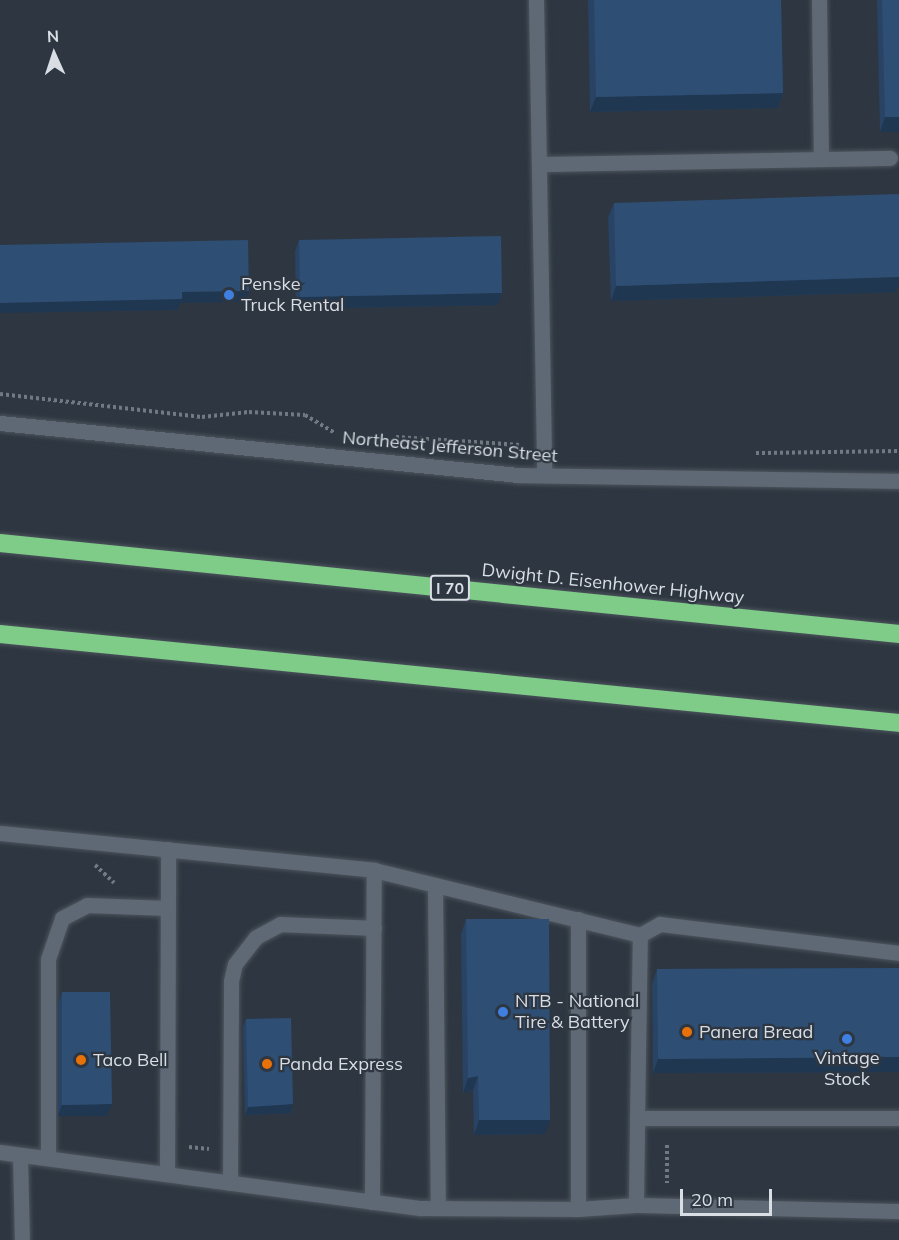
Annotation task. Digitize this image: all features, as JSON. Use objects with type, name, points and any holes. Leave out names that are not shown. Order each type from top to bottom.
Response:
[{"type":"highway","name":"Dwight D. Eisenhower Highway","points":[[0,543],[899,634]]},
{"type":"highway","points":[[0,634],[899,723]]},
{"type":"street","points":[[536,0],[544,475]]},
{"type":"street","points":[[819,0],[821,159]]},
{"type":"street","points":[[539,164],[890,158]]},
{"type":"street","name":"Northeast Jefferson Street","points":[[0,423],[544,475],[899,481]]},
{"type":"street","points":[[0,833],[374,870],[640,935],[660,924],[899,953]]},
{"type":"street","points":[[167,1174],[168,849]]},
{"type":"street","points":[[372,1202],[374,870]]},
{"type":"street","points":[[435,885],[438,1208]]},
{"type":"street","points":[[48,1158],[48,959],[62,918],[87,905],[167,908]]},
{"type":"street","points":[[578,919],[578,1209]]},
{"type":"street","points":[[231,1183],[231,981],[235,964],[256,937],[280,924],[374,928]]},
{"type":"street","points":[[636,1205],[640,935]]},
{"type":"street","points":[[637,1118],[899,1118]]},
{"type":"street","points":[[0,1152],[372,1202],[438,1208],[578,1209],[636,1205],[899,1211]]},
{"type":"street","points":[[20,1155],[22,1240]]},
{"type":"path","points":[[0,394],[202,417],[249,412],[305,415],[336,433],[348,434]]},
{"type":"path","points":[[393,437],[545,447]]},
{"type":"path","points":[[747,453],[899,452]]},
{"type":"path","points":[[93,864],[123,891]]},
{"type":"path","points":[[667,1144],[668,1189]]},
{"type":"building","points":[[594,0],[781,0],[783,93],[596,97]]},
{"type":"building","points":[[882,0],[899,0],[899,117],[885,117]]},
{"type":"building","points":[[899,194],[899,277],[616,286],[614,203]]},
{"type":"building","points":[[501,236],[502,293],[300,297],[299,240]]},
{"type":"building","points":[[248,240],[249,291],[182,292],[182,299],[0,303],[0,245]]},
{"type":"building","name":"NTB - National Tire & Battery","points":[[466,919],[549,919],[550,1120],[479,1120],[478,1076],[468,1078]]},
{"type":"building","points":[[899,968],[899,1057],[658,1059],[657,969]]},
{"type":"building","name":"Taco Bell","points":[[62,992],[110,992],[112,1104],[62,1105]]},
{"type":"building","name":"Panda Express","points":[[291,1018],[293,1104],[248,1107],[246,1019]]},
{"type":"place","name":"Penske Truck Rental","points":[[229,295]]},
{"type":"place","name":"NTB - National Tire & Battery","points":[[503,1012]]},
{"type":"place","name":"Panera Bread","points":[[687,1032]]},
{"type":"place","name":"Vintage Stock","points":[[847,1039]]},
{"type":"place","name":"Taco Bell","points":[[81,1060]]},
{"type":"place","name":"Panda Express","points":[[267,1064]]}]
